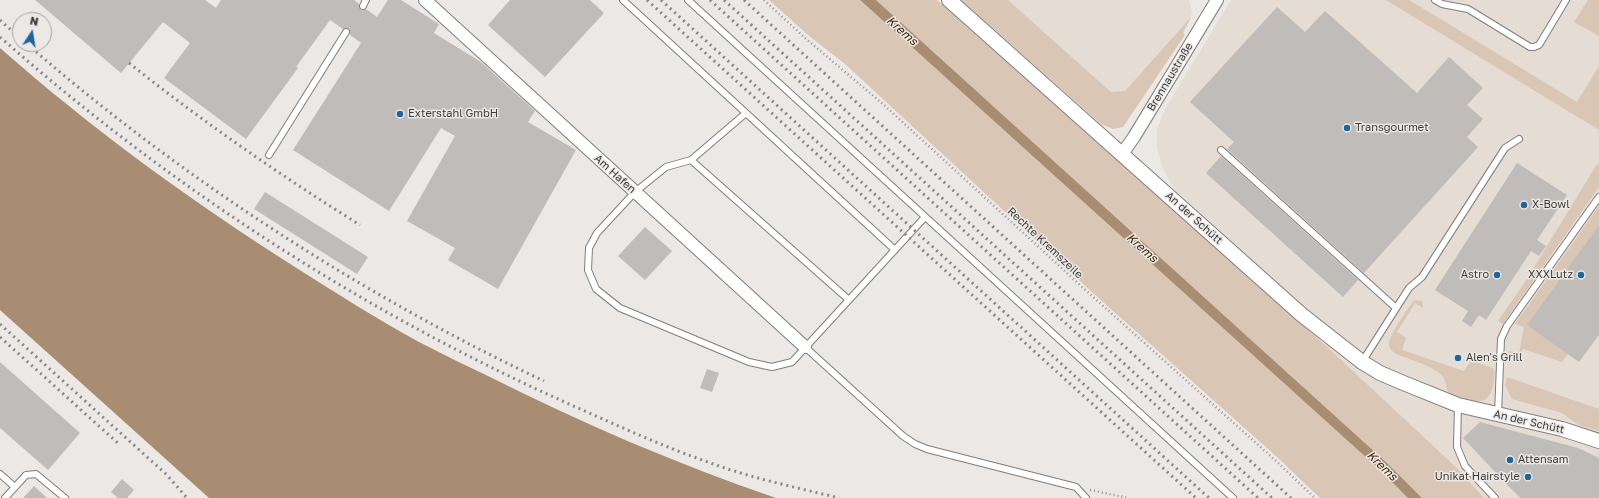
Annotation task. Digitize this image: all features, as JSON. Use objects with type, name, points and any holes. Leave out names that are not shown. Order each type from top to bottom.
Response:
[{"type":"street","name":"Am Hafen","points":[[425,0],[806,347]]},
{"type":"street","name":"An der Schütt","points":[[949,0],[1302,315],[1362,362],[1380,372],[1458,405],[1562,429],[1599,442]]},
{"type":"street","name":"Brennaustraße","points":[[1122,154],[1134,138],[1213,2]]},
{"type":"lane","points":[[363,6],[366,0]]},
{"type":"lane","points":[[623,0],[895,250]]},
{"type":"lane","points":[[688,0],[1233,498]]},
{"type":"lane","points":[[1435,0],[1442,4],[1468,9],[1530,47],[1534,47],[1539,45],[1566,0]]},
{"type":"lane","points":[[269,155],[346,32]]},
{"type":"lane","points":[[746,113],[691,160],[666,167],[636,192],[597,233],[589,248],[588,270],[596,289],[620,308],[749,362],[772,367],[792,362],[925,217]]},
{"type":"lane","points":[[1362,362],[1409,288],[1422,278],[1506,148],[1519,139]]},
{"type":"lane","points":[[1221,150],[1396,308]]},
{"type":"lane","points":[[691,160],[849,300]]},
{"type":"lane","points":[[1498,414],[1501,339],[1507,326],[1599,197]]},
{"type":"lane","points":[[806,347],[903,436],[915,444],[927,449],[1076,488],[1086,498]]},
{"type":"lane","points":[[1458,405],[1456,433],[1457,447],[1465,466],[1495,498]]},
{"type":"lane","points":[[0,474],[15,487]]},
{"type":"lane","points":[[5,498],[26,475],[36,474],[65,498]]},
{"type":"path","name":"Rechte Kremszeile","points":[[764,0],[805,38],[884,105],[1315,498]]},
{"type":"path","points":[[1076,488],[1110,493],[1128,498]]},
{"type":"shaded area","points":[[769,0],[860,0],[1380,470],[1408,498],[1320,498],[1277,457],[1094,294],[845,64],[808,35]]},
{"type":"shaded area","points":[[876,0],[937,0],[1324,344],[1457,468],[1484,498],[1422,498],[1387,463]]},
{"type":"shaded area","points":[[961,0],[1008,0],[1111,92],[1125,91],[1191,17],[1183,33],[1185,35],[1123,127],[1113,129],[1101,124]]},
{"type":"shaded area","points":[[1008,0],[1189,0],[1192,11],[1191,17],[1125,91],[1111,92]]},
{"type":"shaded area","points":[[1231,0],[1599,0],[1599,498],[1484,498],[1457,468],[1324,344],[1333,333],[1174,189],[1163,169],[1157,148],[1157,129],[1165,109]]},
{"type":"shaded area","points":[[1386,0],[1409,0],[1577,102],[1599,66],[1599,130]]},
{"type":"shaded area","points":[[1588,0],[1599,0],[1599,36],[1574,22]]},
{"type":"shaded area","points":[[1597,164],[1599,165],[1599,187],[1503,324],[1498,321],[1525,282]]},
{"type":"shaded area","points":[[1599,206],[1599,225],[1528,325],[1568,354],[1562,362],[1523,349],[1519,357],[1508,354],[1509,351],[1519,353],[1524,327],[1515,324]]},
{"type":"shaded area","points":[[1415,300],[1422,301],[1423,308],[1415,303],[1397,332],[1406,338],[1402,350],[1464,371],[1476,353],[1474,361],[1493,368],[1494,372],[1491,391],[1486,399],[1478,401],[1452,394],[1449,392],[1445,380],[1441,374],[1423,364],[1396,354],[1391,350],[1389,344],[1392,334],[1404,314]]},
{"type":"shaded area","points":[[1507,377],[1599,409],[1599,431],[1579,425],[1562,413],[1512,399],[1505,385]]},
{"type":"water","name":"Krems","points":[[860,0],[876,0],[1387,463],[1422,498],[1408,498],[1380,470]]},
{"type":"water","points":[[0,48],[70,107],[180,190],[256,242],[419,342],[558,410],[630,442],[702,471],[776,498],[209,498],[0,310]]},
{"type":"building","points":[[35,0],[205,0],[216,8],[221,0],[354,0],[359,4],[361,10],[366,9],[377,17],[388,0],[401,0],[439,24],[434,33],[481,62],[535,111],[528,122],[576,150],[498,289],[448,260],[455,248],[407,221],[455,136],[441,128],[389,211],[293,150],[361,43],[350,35],[350,30],[348,28],[343,29],[330,20],[296,67],[298,68],[246,139],[164,78],[190,43],[163,22],[121,73],[52,14],[52,12],[49,12]]},
{"type":"building","points":[[510,0],[590,0],[604,13],[545,77],[488,25]]},
{"type":"building","name":"Transgourmet","points":[[1277,7],[1305,32],[1325,11],[1417,93],[1449,57],[1483,88],[1467,105],[1483,119],[1467,137],[1478,147],[1364,273],[1227,149],[1234,142],[1190,102]]},
{"type":"building","points":[[1221,156],[1358,280],[1343,297],[1206,173]]},
{"type":"building","points":[[1517,163],[1567,195],[1537,240],[1546,246],[1539,256],[1531,251],[1486,320],[1479,315],[1471,327],[1462,321],[1468,311],[1435,290]]},
{"type":"building","points":[[265,192],[368,257],[357,274],[254,209]]},
{"type":"building","name":"XXXLutz","points":[[1599,225],[1599,335],[1579,362],[1527,325]]},
{"type":"building","points":[[645,227],[672,251],[645,280],[618,256]]},
{"type":"building","points":[[0,362],[80,433],[48,470],[0,428]]},
{"type":"building","points":[[707,369],[719,373],[712,392],[700,388]]},
{"type":"building","points":[[1480,422],[1578,448],[1599,458],[1599,498],[1520,498],[1463,438]]},
{"type":"building","points":[[122,479],[134,490],[127,498],[118,498],[111,492]]},
{"type":"building","points":[[34,486],[47,498],[23,498]]},
{"type":"railway","points":[[647,0],[1196,498]]},
{"type":"railway","points":[[661,0],[1209,498]]},
{"type":"railway","points":[[710,0],[1258,498]]},
{"type":"railway","points":[[724,0],[1272,498]]},
{"type":"railway","points":[[744,0],[1291,498]]},
{"type":"railway","points":[[0,20],[12,31]]},
{"type":"railway","points":[[0,37],[66,93],[133,146],[203,197],[275,245],[348,290],[423,332],[500,372],[675,450],[740,473],[839,498]]},
{"type":"railway","points":[[37,52],[147,141],[210,187],[274,230],[407,310],[475,347],[544,381]]},
{"type":"railway","points":[[129,63],[242,147],[360,225]]},
{"type":"railway","points":[[0,324],[167,475],[187,498]]},
{"type":"railway","points":[[0,337],[120,445]]},
{"type":"place","name":"Exterstahl GmbH","points":[[400,114]]},
{"type":"place","name":"Transgourmet","points":[[1347,128]]},
{"type":"place","name":"X-Bowl","points":[[1524,205]]},
{"type":"place","name":"Astro","points":[[1497,275]]},
{"type":"place","name":"XXXLutz","points":[[1581,275]]},
{"type":"place","name":"Alen's Grill","points":[[1458,358]]},
{"type":"place","name":"Attensam","points":[[1510,460]]},
{"type":"place","name":"Unikat Hairstyle","points":[[1528,477]]}]
